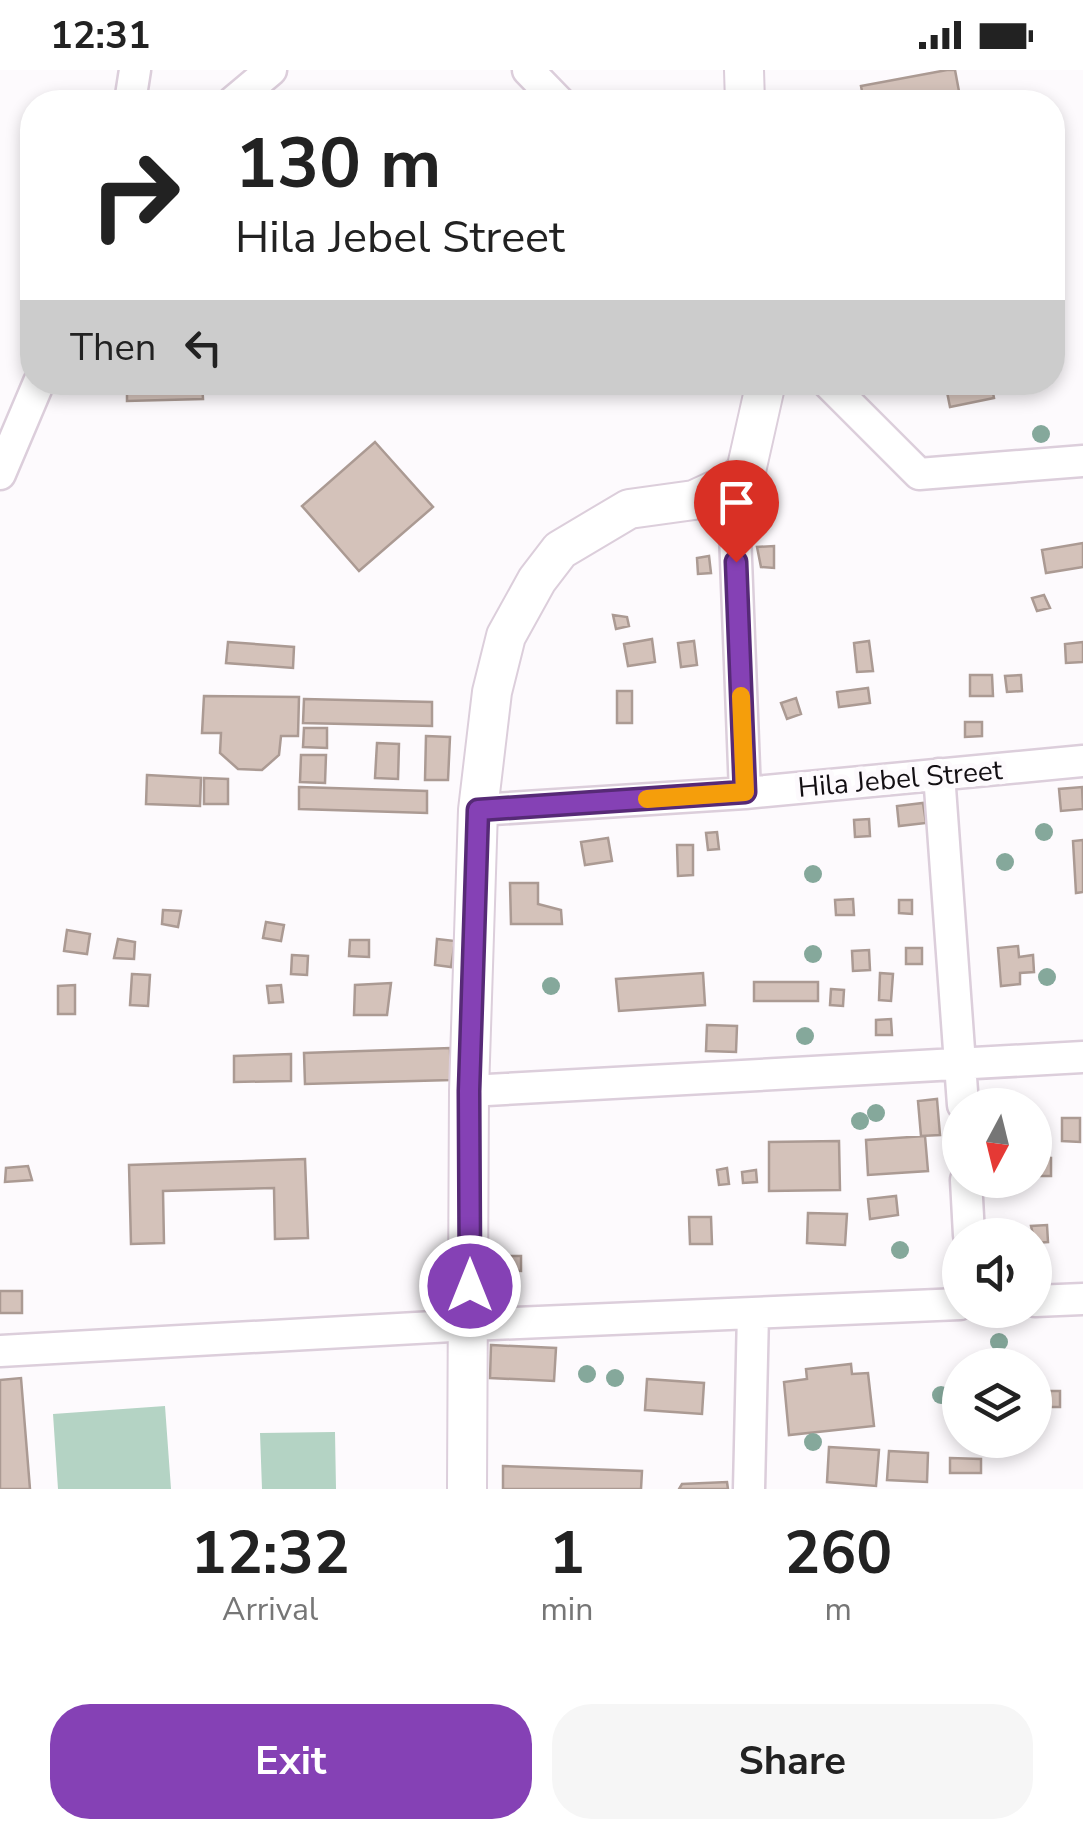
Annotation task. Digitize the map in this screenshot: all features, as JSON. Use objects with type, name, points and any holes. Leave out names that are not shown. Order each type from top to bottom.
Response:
[{"type":"main road","points":[[467,1489],[469,1091],[478,810],[492,692],[506,636],[537,580],[560,550],[630,509],[694,500],[733,482],[746,471],[763,395]]},
{"type":"street","points":[[247,90],[270,70]]},
{"type":"street","points":[[528,70],[547,90]]},
{"type":"street","points":[[0,474],[33,395]]},
{"type":"street","points":[[840,395],[920,474],[1083,461]]},
{"type":"street","points":[[733,482],[745,792]]},
{"type":"street","name":"Hila Jebel Street","points":[[478,810],[745,792],[1083,761]]},
{"type":"street","points":[[940,774],[963,1088]]},
{"type":"street","points":[[469,1091],[1083,1057]]},
{"type":"street","points":[[1052,1300],[1083,1298]]},
{"type":"street","points":[[0,1351],[470,1324],[942,1305]]},
{"type":"street","points":[[748,1489],[753,1313]]},
{"type":"green space","points":[[165,1406],[171,1489],[58,1489],[53,1414]]},
{"type":"green space","points":[[335,1432],[336,1489],[262,1489],[260,1433]]},
{"type":"building","points":[[955,70],[959,90],[862,90],[861,86]]},
{"type":"building","points":[[127,395],[203,395],[203,399],[127,401]]},
{"type":"building","points":[[948,395],[993,395],[994,398],[950,407]]},
{"type":"building","points":[[375,442],[433,507],[359,571],[302,506]]},
{"type":"building","points":[[1083,543],[1083,567],[1046,573],[1042,550]]},
{"type":"building","points":[[774,546],[774,568],[761,567],[757,547]]},
{"type":"building","points":[[709,556],[711,573],[698,574],[697,558]]},
{"type":"building","points":[[1044,595],[1050,608],[1037,611],[1032,598]]},
{"type":"building","points":[[613,615],[627,617],[629,626],[616,629]]},
{"type":"building","points":[[652,639],[655,662],[628,666],[624,644]]},
{"type":"building","points":[[694,641],[697,665],[681,667],[678,643]]},
{"type":"building","points":[[869,641],[873,671],[857,672],[854,643]]},
{"type":"building","points":[[228,642],[294,647],[293,668],[226,663]]},
{"type":"building","points":[[1083,642],[1083,662],[1066,663],[1065,644]]},
{"type":"building","points":[[970,675],[992,675],[993,696],[970,696]]},
{"type":"building","points":[[1021,675],[1022,691],[1007,692],[1005,676]]},
{"type":"building","points":[[868,688],[870,703],[839,707],[837,692]]},
{"type":"building","points":[[617,691],[632,691],[632,723],[617,723]]},
{"type":"building","points":[[204,696],[299,697],[298,736],[281,736],[279,755],[262,770],[238,769],[220,753],[221,733],[202,733]]},
{"type":"building","points":[[796,698],[801,714],[787,719],[781,703]]},
{"type":"building","points":[[304,699],[432,702],[432,726],[303,723]]},
{"type":"building","points":[[965,722],[982,722],[982,736],[965,737]]},
{"type":"building","points":[[304,728],[327,728],[327,748],[303,747]]},
{"type":"building","points":[[426,736],[450,737],[448,780],[425,780]]},
{"type":"building","points":[[377,743],[399,744],[398,779],[375,778]]},
{"type":"building","points":[[301,755],[326,755],[325,783],[300,782]]},
{"type":"building","points":[[147,775],[201,778],[200,806],[146,804]]},
{"type":"building","points":[[204,778],[228,779],[228,804],[204,804]]},
{"type":"building","points":[[299,787],[427,791],[427,813],[299,809]]},
{"type":"building","points":[[1082,787],[1083,809],[1061,811],[1059,789]]},
{"type":"building","points":[[923,803],[926,823],[899,826],[897,806]]},
{"type":"building","points":[[869,819],[870,836],[855,837],[854,820]]},
{"type":"building","points":[[717,832],[719,849],[708,850],[706,833]]},
{"type":"building","points":[[608,838],[612,861],[585,865],[581,842]]},
{"type":"building","points":[[1083,840],[1083,892],[1076,893],[1073,841]]},
{"type":"building","points":[[677,845],[693,845],[693,875],[678,876]]},
{"type":"building","points":[[510,883],[538,883],[538,904],[561,910],[562,924],[511,924]]},
{"type":"building","points":[[853,899],[854,915],[836,915],[835,900]]},
{"type":"building","points":[[899,900],[912,900],[912,914],[899,913]]},
{"type":"building","points":[[163,910],[181,911],[178,927],[162,924]]},
{"type":"building","points":[[266,922],[284,925],[281,941],[263,938]]},
{"type":"building","points":[[67,930],[90,934],[87,954],[64,951]]},
{"type":"building","points":[[118,939],[135,942],[134,959],[114,958]]},
{"type":"building","points":[[437,939],[455,941],[451,967],[435,965]]},
{"type":"building","points":[[350,940],[369,940],[369,957],[349,956]]},
{"type":"building","points":[[1018,946],[1019,957],[1033,955],[1034,972],[1020,973],[1020,984],[1001,986],[998,948]]},
{"type":"building","points":[[906,948],[922,948],[922,964],[906,964]]},
{"type":"building","points":[[869,950],[870,970],[853,971],[852,951]]},
{"type":"building","points":[[292,955],[308,956],[307,975],[291,974]]},
{"type":"building","points":[[703,973],[705,1005],[619,1011],[616,979]]},
{"type":"building","points":[[880,973],[893,974],[891,1001],[879,1000]]},
{"type":"building","points":[[132,974],[150,975],[148,1006],[130,1005]]},
{"type":"building","points":[[754,982],[818,982],[818,1001],[754,1001]]},
{"type":"building","points":[[391,983],[387,1015],[354,1015],[355,985]]},
{"type":"building","points":[[75,985],[75,1014],[58,1014],[58,986]]},
{"type":"building","points":[[281,985],[283,1002],[269,1003],[267,986]]},
{"type":"building","points":[[831,989],[844,990],[843,1006],[830,1005]]},
{"type":"building","points":[[891,1019],[892,1035],[876,1035],[876,1020]]},
{"type":"building","points":[[707,1025],[737,1026],[736,1052],[706,1051]]},
{"type":"building","points":[[450,1048],[451,1080],[305,1084],[304,1053]]},
{"type":"building","points":[[291,1054],[291,1081],[234,1082],[234,1056]]},
{"type":"building","points":[[937,1099],[940,1135],[921,1136],[918,1101]]},
{"type":"building","points":[[1062,1118],[1080,1118],[1080,1142],[1062,1141]]},
{"type":"building","points":[[925,1136],[928,1171],[868,1175],[866,1140]]},
{"type":"building","points":[[839,1141],[840,1190],[769,1191],[769,1142]]},
{"type":"building","points":[[305,1159],[308,1238],[275,1239],[274,1188],[163,1191],[164,1243],[131,1244],[129,1165]]},
{"type":"building","points":[[28,1166],[32,1180],[5,1182],[6,1168]]},
{"type":"building","points":[[727,1168],[729,1184],[719,1185],[717,1170]]},
{"type":"building","points":[[756,1170],[757,1182],[743,1183],[742,1172]]},
{"type":"building","points":[[896,1196],[898,1215],[870,1219],[868,1199]]},
{"type":"building","points":[[808,1213],[847,1214],[845,1245],[807,1243]]},
{"type":"building","points":[[689,1217],[711,1217],[712,1244],[690,1244]]},
{"type":"building","points":[[507,1256],[521,1256],[521,1271],[506,1270]]},
{"type":"building","points":[[0,1291],[22,1291],[22,1313],[0,1313]]},
{"type":"building","points":[[491,1345],[556,1348],[554,1381],[490,1378]]},
{"type":"building","points":[[851,1364],[852,1374],[868,1373],[874,1426],[789,1435],[784,1382],[807,1379],[806,1369]]},
{"type":"building","points":[[21,1378],[30,1489],[0,1489],[0,1380]]},
{"type":"building","points":[[647,1379],[704,1383],[702,1414],[645,1410]]},
{"type":"building","points":[[1052,1391],[1060,1391],[1060,1407],[1052,1407]]},
{"type":"building","points":[[829,1447],[879,1450],[876,1486],[827,1482]]},
{"type":"building","points":[[889,1451],[928,1453],[927,1482],[887,1480]]},
{"type":"building","points":[[950,1458],[981,1459],[981,1473],[950,1473]]},
{"type":"building","points":[[503,1466],[642,1471],[641,1489],[503,1489]]},
{"type":"building","points":[[727,1482],[728,1489],[679,1489],[682,1484]]},
{"type":"slow traffic","points":[[647,799],[745,792],[741,696]]},
{"type":"route","points":[[470,1286],[469,1091],[478,810],[745,792],[736,562]]}]
